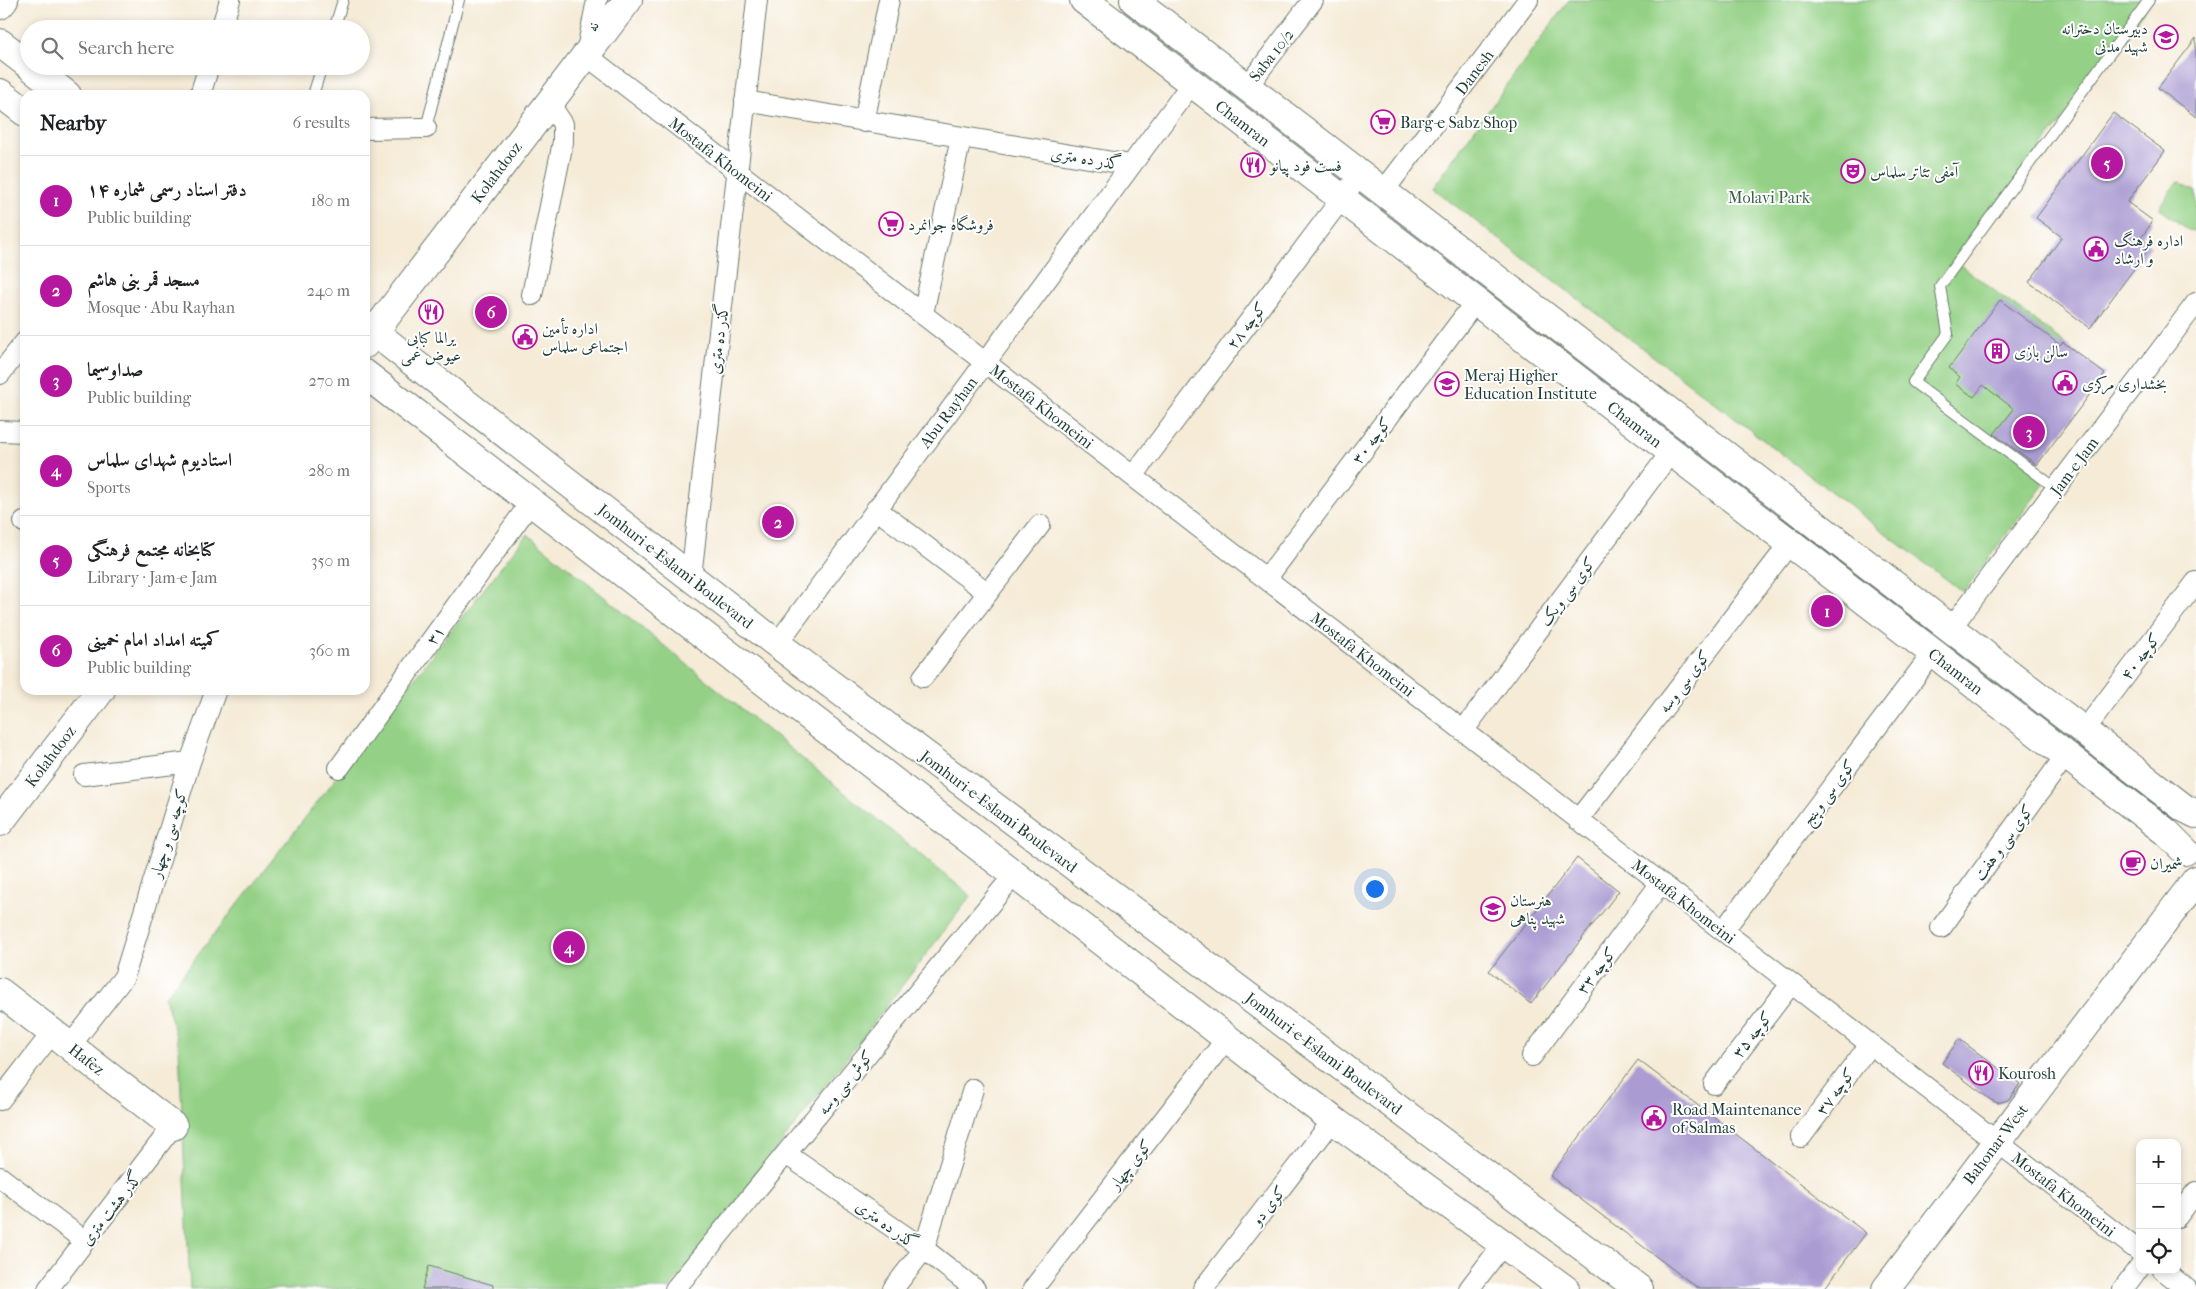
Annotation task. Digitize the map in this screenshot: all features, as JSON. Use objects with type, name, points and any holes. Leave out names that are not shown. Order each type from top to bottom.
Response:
[{"type":"street","points":[[0,5],[4,0]]},
{"type":"street","points":[[224,20],[230,0]]},
{"type":"street","name":"نه","points":[[586,55],[597,0]]},
{"type":"street","name":"Kolahdooz","points":[[370,331],[628,0]]},
{"type":"street","name":"گذر ده متری","points":[[691,577],[757,0]]},
{"type":"street","points":[[864,122],[889,0]]},
{"type":"street","name":"Chamran","points":[[1084,0],[2166,832],[2190,839]]},
{"type":"street","name":"Chamran","points":[[1134,0],[2184,808],[2196,814]]},
{"type":"street","name":"Saba 10/2","points":[[1247,87],[1313,0]]},
{"type":"street","name":"Danesh","points":[[1383,192],[1528,0]]},
{"type":"street","points":[[0,43],[20,59]]},
{"type":"street","name":"Mostafa Khomeini","points":[[586,55],[2136,1249]]},
{"type":"street","points":[[1192,83],[1210,58]]},
{"type":"street","points":[[41,75],[60,90]]},
{"type":"street","points":[[202,90],[206,75]]},
{"type":"street","name":"Abu Rayhan","points":[[777,644],[1192,83]]},
{"type":"street","points":[[0,93],[20,108]]},
{"type":"street","name":"گذر ده متری","points":[[745,101],[1131,166]]},
{"type":"street","points":[[532,295],[563,142],[563,124],[549,103]]},
{"type":"street","points":[[370,129],[426,128]]},
{"type":"street","points":[[923,314],[961,138]]},
{"type":"street","name":"کوچه ۲۸","points":[[1133,476],[1360,174]]},
{"type":"street","points":[[1365,216],[1383,192]]},
{"type":"street","name":"کوچه ۳۰","points":[[1266,579],[1476,302]]},
{"type":"street","name":"Jam-e Jam","points":[[1951,628],[2195,308]]},
{"type":"street","name":"Jomhuri-e-Eslami Boulevard","points":[[370,336],[777,644],[1639,1289]]},
{"type":"street","points":[[0,374],[20,348]]},
{"type":"street","points":[[370,378],[1333,1120],[1565,1289]]},
{"type":"street","points":[[0,431],[20,432]]},
{"type":"street","name":"کوی سی ویک","points":[[1463,731],[1671,452]]},
{"type":"street","name":"۳۱","points":[[339,768],[531,502]]},
{"type":"street","points":[[876,509],[988,593]]},
{"type":"street","points":[[923,677],[1040,525]]},
{"type":"street","name":"کوی سی وسه","points":[[1578,820],[1790,543]]},
{"type":"street","name":"کوچه ۴۰","points":[[2084,730],[2196,582]]},
{"type":"street","points":[[1933,653],[1951,628]]},
{"type":"street","name":"کوی سی وپنج","points":[[1723,931],[1933,653]]},
{"type":"street","name":"Kolahdooz","points":[[0,822],[97,695]]},
{"type":"street","name":"کوچه سی و چهار","points":[[61,1039],[124,977],[190,762],[214,695]]},
{"type":"street","points":[[2066,755],[2084,730]]},
{"type":"street","name":"کوی سی و هفت","points":[[1941,928],[2066,755]]},
{"type":"street","points":[[84,775],[190,762]]},
{"type":"street","points":[[2190,839],[2186,861],[2196,876]]},
{"type":"street","name":"کوش سی وسه","points":[[675,1289],[1014,875]]},
{"type":"street","name":"Bahonar West","points":[[1886,1289],[2196,880]]},
{"type":"street","name":"کوچه ۳۳","points":[[1532,1056],[1661,883]]},
{"type":"street","name":"کوچه ۳۵","points":[[1714,1084],[1791,984]]},
{"type":"street","name":"Hafez","points":[[0,992],[173,1126]]},
{"type":"street","name":"کوی چهار","points":[[1033,1289],[1227,1038]]},
{"type":"street","points":[[0,1100],[61,1039]]},
{"type":"street","name":"کوچه ۳۷","points":[[1801,1137],[1870,1044]]},
{"type":"street","name":"گذر ده متری","points":[[786,1154],[924,1249],[973,1090]]},
{"type":"street","name":"کوی دو","points":[[1203,1289],[1333,1120]]},
{"type":"street","name":"گذر هشت متری","points":[[48,1289],[173,1126]]},
{"type":"street","points":[[0,1177],[85,1242]]},
{"type":"street","points":[[2181,1212],[2196,1192]]},
{"type":"street","points":[[1468,1289],[1503,1244]]},
{"type":"street","points":[[893,1289],[924,1249],[975,1289]]},
{"type":"street","points":[[2123,1289],[2136,1271]]},
{"type":"street","points":[[2168,1274],[2187,1289]]},
{"type":"lane","points":[[337,20],[343,0]]},
{"type":"lane","points":[[426,128],[459,0]]},
{"type":"lane","points":[[2056,489],[1913,382],[1948,334],[1940,286],[2149,0]]},
{"type":"lane","points":[[315,90],[319,75]]},
{"type":"green space","name":"Molavi Park","points":[[1569,0],[2152,0],[1956,262],[2063,342],[1992,438],[2048,479],[1963,592],[1432,188]]},
{"type":"green space","points":[[2180,182],[2196,192],[2196,228],[2193,231],[2188,230],[2160,209],[2161,204],[2176,183]]},
{"type":"green space","points":[[527,534],[971,896],[669,1289],[190,1289],[179,1047],[165,997]]},
{"type":"building","points":[[2196,38],[2196,117],[2158,88]]},
{"type":"building","points":[[2113,113],[2165,151],[2127,202],[2153,221],[2141,238],[2151,246],[2090,328],[2029,282],[2062,237],[2036,218]]},
{"type":"building","points":[[2000,300],[2060,345],[2063,342],[2105,374],[2037,465],[1994,434],[2014,409],[1983,385],[1974,397],[1955,384],[1960,377],[1949,368]]},
{"type":"building","points":[[1577,858],[1619,891],[1531,1004],[1489,971]]},
{"type":"building","name":"Kourosh","points":[[1959,1039],[2020,1084],[2008,1100],[1998,1103],[1991,1100],[1942,1063]]},
{"type":"building","name":"Road Maintenance of Salmas","points":[[1638,1060],[1866,1233],[1824,1289],[1699,1289],[1550,1176]]},
{"type":"building","points":[[429,1266],[493,1285],[493,1289],[422,1289]]},
{"type":"place","name":"دبیرستان دخترانه شهید مدنی","points":[[2166,37]]},
{"type":"place","name":"Barg-e Sabz Shop","points":[[1383,122]]},
{"type":"place","name":"کتابخانه مجتمع فرهنگی","points":[[2107,163]]},
{"type":"place","name":"فست فود پیانو","points":[[1253,165]]},
{"type":"place","name":"آمفی تئاتر سلماس","points":[[1853,171]]},
{"type":"place","name":"فروشگاه جوانمرد","points":[[891,224]]},
{"type":"place","name":"اداره فرهنگ و ارشاد","points":[[2096,249]]},
{"type":"place","name":"یرالما کبابی عیوض عمی","points":[[431,312]]},
{"type":"place","name":"کمیته امداد امام خمینی","points":[[491,312]]},
{"type":"place","name":"اداره تأمین اجتماعی سلماس","points":[[525,337]]},
{"type":"place","name":"سالن بازی","points":[[1997,351]]},
{"type":"place","name":"بخشداری مرکزی","points":[[2065,383]]},
{"type":"place","name":"Meraj Higher Education Institute","points":[[1447,384]]},
{"type":"place","name":"صداوسیما","points":[[2029,432]]},
{"type":"place","name":"مسجد قمر بنی هاشم","points":[[778,522]]},
{"type":"place","name":"دفتر اسناد رسمی شماره ۱۴","points":[[1827,611]]},
{"type":"place","name":"شمیران","points":[[2133,863]]},
{"type":"place","name":"هنرستان شهید پناهی","points":[[1493,909]]},
{"type":"place","name":"استادیوم شهدای سلماس","points":[[569,947]]},
{"type":"place","name":"Kourosh","points":[[1981,1073]]},
{"type":"place","name":"Road Maintenance of Salmas","points":[[1654,1118]]}]
